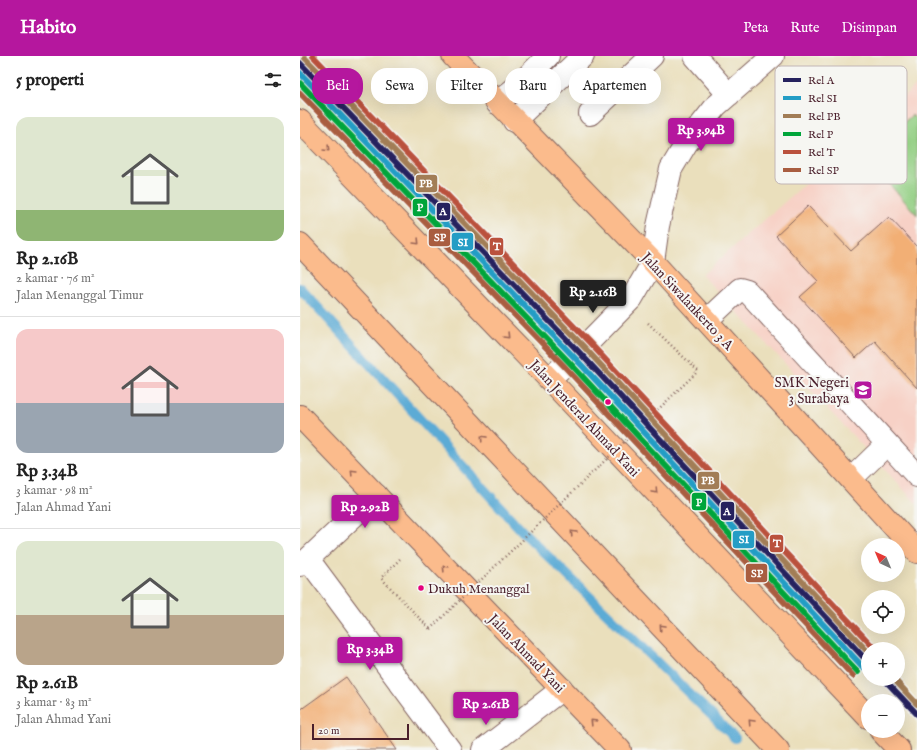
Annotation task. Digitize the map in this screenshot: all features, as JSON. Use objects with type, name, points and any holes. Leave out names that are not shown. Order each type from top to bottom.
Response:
[{"type":"main road","name":"Jalan Siwalankerto 3 A","points":[[453,56],[464,68]]},
{"type":"main road","name":"Jalan Siwalankerto 3 A","points":[[497,103],[653,262],[917,552]]},
{"type":"main road","name":"Jalan Jenderal Ahmad Yani","points":[[300,120],[549,379],[861,710]]},
{"type":"main road","points":[[300,244],[778,750]]},
{"type":"main road","name":"Jalan Ahmad Yani","points":[[300,416],[620,750]]},
{"type":"main road","points":[[888,738],[899,750]]},
{"type":"street","points":[[497,103],[520,84],[548,56]]},
{"type":"street","points":[[514,121],[583,56]]},
{"type":"street","points":[[590,114],[652,56]]},
{"type":"street","points":[[695,56],[729,95]]},
{"type":"street","points":[[549,379],[579,352],[632,298],[653,262],[658,226],[671,169],[690,139],[716,106],[773,56]]},
{"type":"street","points":[[707,320],[740,289],[743,288],[917,476]]},
{"type":"street","points":[[851,479],[887,444]]},
{"type":"street","points":[[376,495],[304,562],[450,750]]},
{"type":"street","points":[[483,750],[562,689]]},
{"type":"path","points":[[381,578],[430,629],[698,371],[648,322]]},
{"type":"shaded area","name":"SMK Negeri 3 Surabaya","points":[[917,85],[917,504],[702,275],[805,184],[907,184],[907,94]]},
{"type":"green space","points":[[912,115],[917,120],[917,215],[889,184],[907,184],[907,119]]},
{"type":"building","points":[[808,206],[851,251],[889,217],[917,247],[917,388],[875,341],[856,358],[800,297],[818,281],[776,236]]},
{"type":"building","points":[[346,677],[397,750],[300,750],[300,710]]},
{"type":"waterway","points":[[300,288],[523,532],[735,738]]},
{"type":"rail line","name":"T","points":[[313,56],[589,342],[868,642]]},
{"type":"rail line","name":"PB","points":[[305,58],[584,347],[861,644]]},
{"type":"rail line","name":"A","points":[[300,63],[579,352],[861,654]]},
{"type":"rail line","name":"SI","points":[[300,73],[574,357],[861,665]]},
{"type":"rail line","name":"P","points":[[300,83],[569,362],[858,672]]},
{"type":"rail line","name":"SP","points":[[300,93],[564,366],[853,676]]},
{"type":"rail line","name":"A","points":[[891,686],[917,714]]},
{"type":"rail line","name":"PB","points":[[900,686],[917,704]]},
{"type":"place","name":"SMK Negeri 3 Surabaya","points":[[863,390]]},
{"type":"place","name":"Dukuh Menanggal","points":[[421,588]]}]
